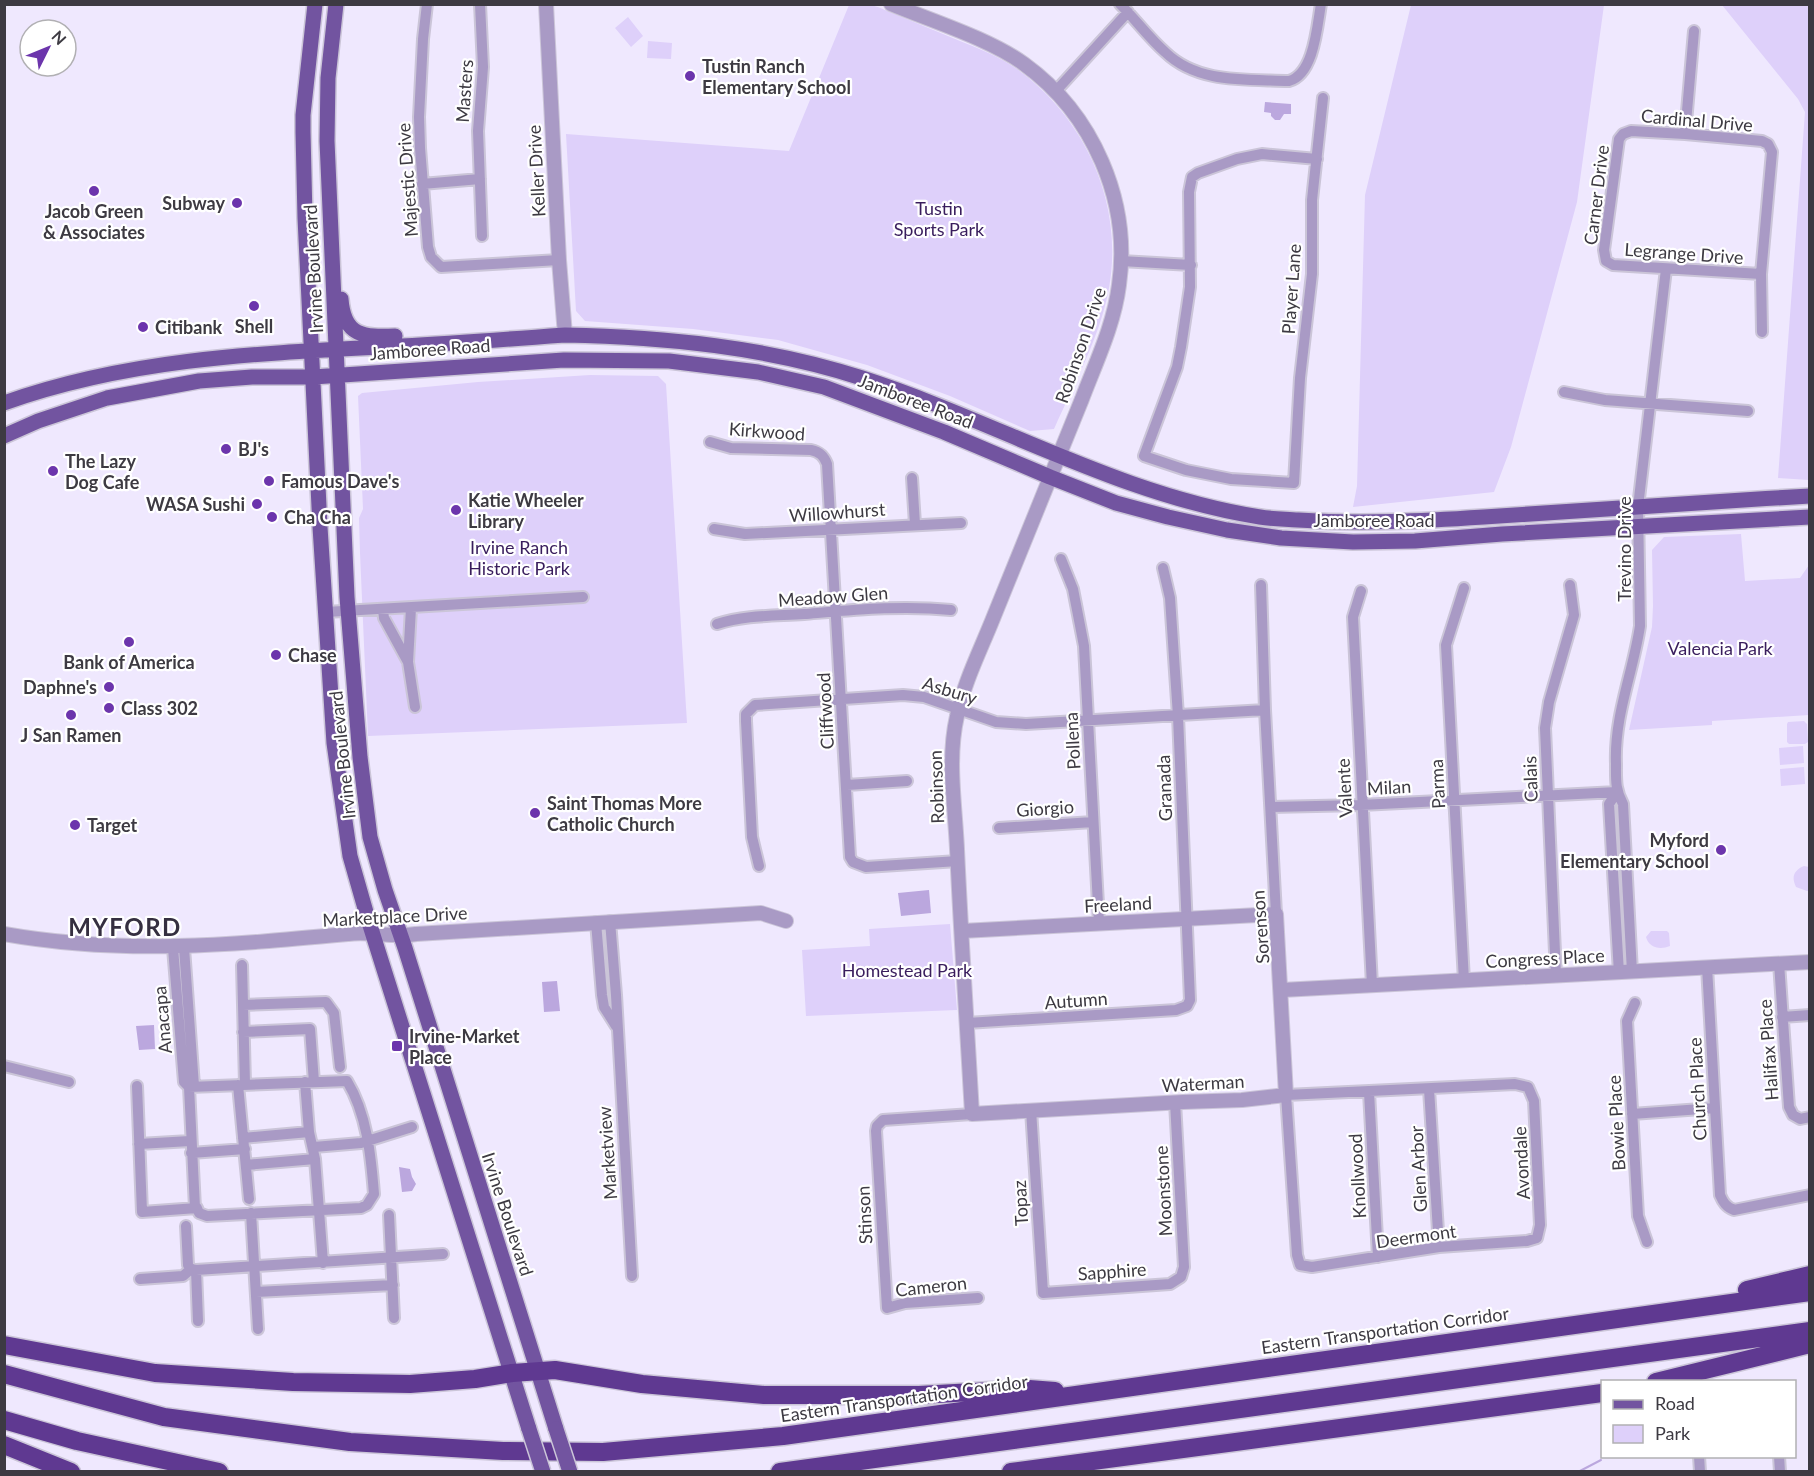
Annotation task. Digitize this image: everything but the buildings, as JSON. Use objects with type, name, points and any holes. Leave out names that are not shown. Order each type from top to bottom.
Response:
[{"type":"highway","points":[[1646,1314],[1809,1275]]},
{"type":"highway","name":"Eastern Transportation Corridor","points":[[4,1374],[164,1417],[350,1442],[503,1451],[603,1452],[783,1436],[1809,1292]]},
{"type":"highway","points":[[780,1472],[1809,1331]]},
{"type":"highway","points":[[1664,1380],[1809,1344]]},
{"type":"highway","points":[[4,1345],[155,1373],[245,1379],[410,1384],[555,1370],[642,1384],[764,1395],[919,1395],[1029,1389],[1087,1394]]},
{"type":"highway","points":[[1011,1472],[1601,1393]]},
{"type":"highway","points":[[4,1420],[77,1441],[219,1472]]},
{"type":"highway","points":[[4,1445],[71,1472]]},
{"type":"main road","name":"Irvine Boulevard","points":[[315,4],[303,115],[305,218],[320,527],[334,743],[347,837],[350,856],[374,934],[543,1472]]},
{"type":"main road","name":"Irvine Boulevard","points":[[336,4],[328,78],[327,141],[336,375],[348,611],[360,757],[370,837],[570,1472]]},
{"type":"main road","points":[[330,212],[342,314],[353,330],[364,336],[462,334],[484,340]]},
{"type":"main road","name":"Jamboree Road","points":[[4,403],[86,378],[152,366],[237,355],[565,335],[685,341],[798,360],[862,378],[912,396],[1116,480],[1179,500],[1261,518],[1374,523],[1809,496]]},
{"type":"main road","name":"Jamboree Road","points":[[4,436],[38,421],[107,398],[199,381],[252,377],[313,377],[567,360],[669,361],[758,372],[824,387],[944,432],[1116,503],[1227,530],[1281,538],[1395,542],[1809,517]]},
{"type":"street","name":"Majestic Drive","points":[[428,4],[423,39],[419,117],[422,184],[431,257],[441,267],[559,260]]},
{"type":"street","name":"Masters","points":[[480,4],[483,67],[478,131],[482,236]]},
{"type":"street","name":"Keller Drive","points":[[546,4],[565,335]]},
{"type":"street","name":"Robinson Drive","points":[[891,4],[993,46],[1023,64],[1055,92],[1091,140],[1103,164],[1114,195],[1120,226],[1121,261],[1120,285],[1114,314],[1050,477]]},
{"type":"street","points":[[1055,92],[1124,8],[1166,54],[1198,72],[1222,79],[1289,81],[1297,79],[1305,70],[1321,4]]},
{"type":"street","points":[[1685,134],[1694,31]]},
{"type":"street","name":"Player Lane","points":[[1191,265],[1190,287],[1177,367],[1144,456],[1186,470],[1231,479],[1294,483],[1300,378],[1312,274],[1312,200],[1323,98]]},
{"type":"street","name":"Cardinal Drive","points":[[1623,134],[1631,131],[1685,134],[1768,144],[1772,152],[1761,274]]},
{"type":"street","name":"Carner Drive","points":[[1606,261],[1604,250],[1606,225],[1619,139],[1623,134]]},
{"type":"street","points":[[1121,261],[1191,265],[1189,183],[1198,172],[1252,156],[1286,155],[1317,159]]},
{"type":"street","points":[[422,184],[480,179]]},
{"type":"street","name":"Legrange Drive","points":[[1606,261],[1613,265],[1761,274]]},
{"type":"street","name":"Trevino Drive","points":[[1626,972],[1609,804],[1617,792],[1615,742],[1617,726],[1640,626],[1638,507],[1666,269]]},
{"type":"street","points":[[1761,274],[1761,332]]},
{"type":"street","points":[[1564,392],[1605,400],[1748,411]]},
{"type":"street","name":"Kirkwood","points":[[710,442],[731,448],[811,450],[821,454]]},
{"type":"street","name":"Cliffwood","points":[[821,454],[827,464],[849,850],[854,862],[866,867],[958,861]]},
{"type":"street","name":"Robinson","points":[[972,1114],[952,756],[953,739],[958,709],[1050,477]]},
{"type":"street","points":[[912,478],[915,524]]},
{"type":"street","name":"Willowhurst","points":[[714,529],[745,534],[962,523]]},
{"type":"street","name":"Pollena","points":[[1061,559],[1072,589],[1084,646],[1099,923]]},
{"type":"street","name":"Granada","points":[[1163,568],[1170,598],[1178,716],[1190,993],[1187,1006]]},
{"type":"street","name":"Sorenson","points":[[1261,585],[1265,710],[1286,1095],[1297,1255],[1300,1265]]},
{"type":"street","name":"Calais","points":[[1556,975],[1547,795],[1547,713],[1574,615],[1570,585]]},
{"type":"street","name":"Parma","points":[[1464,588],[1446,645],[1464,981]]},
{"type":"street","name":"Valente","points":[[1361,591],[1353,616],[1372,985]]},
{"type":"street","points":[[326,612],[583,597]]},
{"type":"street","name":"Meadow Glen","points":[[717,624],[734,618],[837,611],[921,607],[951,610]]},
{"type":"street","points":[[411,608],[408,662],[415,707]]},
{"type":"street","points":[[383,610],[384,618],[408,662]]},
{"type":"street","name":"Asbury","points":[[759,866],[752,837],[746,714],[755,705],[903,695],[924,697],[996,722],[1009,724],[1265,710]]},
{"type":"street","points":[[847,785],[907,781]]},
{"type":"street","name":"Milan","points":[[1271,807],[1362,805],[1617,792]]},
{"type":"street","name":"Giorgio","points":[[999,828],[1093,822]]},
{"type":"street","name":"Marketplace Drive","points":[[4,934],[60,942],[178,948],[298,940],[352,933],[402,936],[761,913],[786,921]]},
{"type":"street","name":"Freeland","points":[[962,931],[1276,914]]},
{"type":"street","name":"Marketview","points":[[603,922],[617,1029],[632,1276]]},
{"type":"street","name":"Anacapa","points":[[178,948],[189,1085],[195,1208]]},
{"type":"street","name":"Congress Place","points":[[1282,990],[1809,962]]},
{"type":"street","name":"Halifax Place","points":[[1779,963],[1789,1107],[1793,1115],[1800,1119],[1809,1117]]},
{"type":"street","points":[[242,966],[241,1085],[249,1199]]},
{"type":"street","name":"Church Place","points":[[1707,967],[1720,1195],[1727,1208],[1734,1210],[1809,1195]]},
{"type":"street","points":[[243,1005],[326,1002],[334,1012],[340,1067]]},
{"type":"street","name":"Bowie Place","points":[[1635,1003],[1627,1022],[1638,1216],[1647,1242]]},
{"type":"street","name":"Autumn","points":[[967,1023],[1176,1010],[1187,1006]]},
{"type":"street","points":[[1782,1017],[1809,1015]]},
{"type":"street","points":[[243,1032],[310,1029],[309,1132],[314,1147],[323,1263]]},
{"type":"street","points":[[4,1066],[69,1082]]},
{"type":"street","points":[[137,1086],[142,1212],[197,1208],[199,1213],[207,1216],[361,1208],[371,1200],[374,1194],[370,1149],[354,1093],[347,1081],[189,1085]]},
{"type":"street","name":"Waterman","points":[[879,1122],[906,1117],[1242,1100],[1286,1095],[1515,1084],[1528,1087]]},
{"type":"street","name":"Avondale","points":[[1528,1087],[1534,1101],[1540,1225],[1537,1238]]},
{"type":"street","name":"Glen Arbor","points":[[1429,1089],[1439,1247]]},
{"type":"street","name":"Knollwood","points":[[1369,1092],[1378,1257]]},
{"type":"street","name":"Moonstone","points":[[1175,1102],[1184,1267],[1181,1277]]},
{"type":"street","points":[[1632,1114],[1715,1108]]},
{"type":"street","name":"Topaz","points":[[1031,1110],[1043,1293]]},
{"type":"street","name":"Stinson","points":[[879,1122],[876,1131],[887,1308]]},
{"type":"street","points":[[314,1147],[368,1141],[412,1128]]},
{"type":"street","points":[[191,1154],[309,1132]]},
{"type":"street","points":[[139,1144],[190,1141]]},
{"type":"street","points":[[246,1165],[315,1159]]},
{"type":"street","points":[[251,1213],[258,1329]]},
{"type":"street","points":[[389,1215],[394,1318]]},
{"type":"street","points":[[186,1226],[188,1264],[193,1269],[198,1321]]},
{"type":"street","name":"Deermont","points":[[1300,1265],[1312,1267],[1439,1247],[1527,1241],[1537,1238]]},
{"type":"street","points":[[140,1279],[183,1276],[193,1269],[443,1254]]},
{"type":"street","name":"Sapphire","points":[[1043,1293],[1170,1284],[1181,1277]]},
{"type":"street","points":[[256,1292],[393,1285]]},
{"type":"street","name":"Cameron","points":[[887,1308],[905,1303],[978,1298]]},
{"type":"green space","name":"Tustin Sports Park","points":[[866,4],[878,7],[982,50],[1017,69],[1063,112],[1094,166],[1105,195],[1111,225],[1112,257],[1109,288],[1093,342],[1054,429],[1030,431],[950,396],[867,365],[778,340],[693,329],[585,321],[576,311],[566,134],[789,151],[849,5]]},
{"type":"green space","points":[[1411,5],[1604,5],[1577,202],[1511,447],[1494,492],[1353,507],[1357,486],[1365,195]]},
{"type":"green space","points":[[1722,5],[1809,5],[1809,480],[1778,478],[1805,112],[1798,99]]},
{"type":"green space","points":[[628,17],[643,36],[631,47],[615,28]]},
{"type":"green space","points":[[648,41],[672,43],[671,59],[647,58]]},
{"type":"green space","name":"Irvine Ranch Historic Park","points":[[590,375],[658,376],[666,384],[687,723],[368,736],[360,553],[359,518],[363,509],[358,396],[362,393],[478,382]]},
{"type":"green space","name":"Valencia Park","points":[[1741,534],[1745,581],[1800,578],[1809,565],[1809,715],[1712,721],[1712,725],[1629,730],[1652,627],[1652,550],[1664,537]]},
{"type":"green space","points":[[1804,721],[1807,724],[1808,742],[1789,744],[1787,742],[1788,722]]},
{"type":"green space","points":[[1803,746],[1804,763],[1780,765],[1779,748]]},
{"type":"green space","points":[[1804,767],[1805,784],[1781,786],[1780,769]]},
{"type":"green space","points":[[1804,866],[1809,867],[1809,891],[1796,887],[1794,880],[1796,872]]},
{"type":"green space","name":"Homestead Park","points":[[950,924],[957,1010],[806,1016],[802,950],[870,946],[869,929]]},
{"type":"green space","points":[[1651,931],[1667,931],[1670,946],[1659,948],[1652,946],[1646,937]]},
{"type":"shaded area","points":[[1265,102],[1291,104],[1291,114],[1284,114],[1280,120],[1275,120],[1271,113],[1264,112]]},
{"type":"shaded area","points":[[929,890],[931,913],[901,916],[898,893]]},
{"type":"shaded area","points":[[557,981],[560,1011],[544,1012],[542,982]]},
{"type":"shaded area","points":[[154,1025],[155,1049],[139,1050],[136,1026]]},
{"type":"shaded area","points":[[399,1167],[410,1169],[416,1184],[412,1191],[402,1192]]},
{"type":"waterway","points":[[1578,1472],[1601,1460]]},
{"type":"place","name":"Tustin Ranch Elementary School","points":[[690,76]]},
{"type":"place","name":"Jacob Green & Associates","points":[[94,191]]},
{"type":"place","name":"Subway","points":[[237,203]]},
{"type":"place","name":"Shell","points":[[254,306]]},
{"type":"place","name":"Citibank","points":[[143,327]]},
{"type":"place","name":"BJ's","points":[[226,449]]},
{"type":"place","name":"The Lazy Dog Cafe","points":[[53,471]]},
{"type":"place","name":"Famous Dave's","points":[[269,481]]},
{"type":"place","name":"WASA Sushi","points":[[257,504]]},
{"type":"place","name":"Katie Wheeler Library","points":[[456,510]]},
{"type":"place","name":"Cha Cha","points":[[272,517]]},
{"type":"place","name":"Bank of America","points":[[129,642]]},
{"type":"place","name":"Chase","points":[[276,655]]},
{"type":"place","name":"Daphne's","points":[[109,687]]},
{"type":"place","name":"Class 302","points":[[109,708]]},
{"type":"place","name":"J San Ramen","points":[[71,715]]},
{"type":"place","name":"Saint Thomas More Catholic Church","points":[[535,813]]},
{"type":"place","name":"Target","points":[[75,825]]},
{"type":"place","name":"Myford Elementary School","points":[[1721,850]]},
{"type":"place","name":"Irvine-Market Place","points":[[397,1046]]},
{"type":"district","name":"MYFORD","points":[[125,926]]}]
